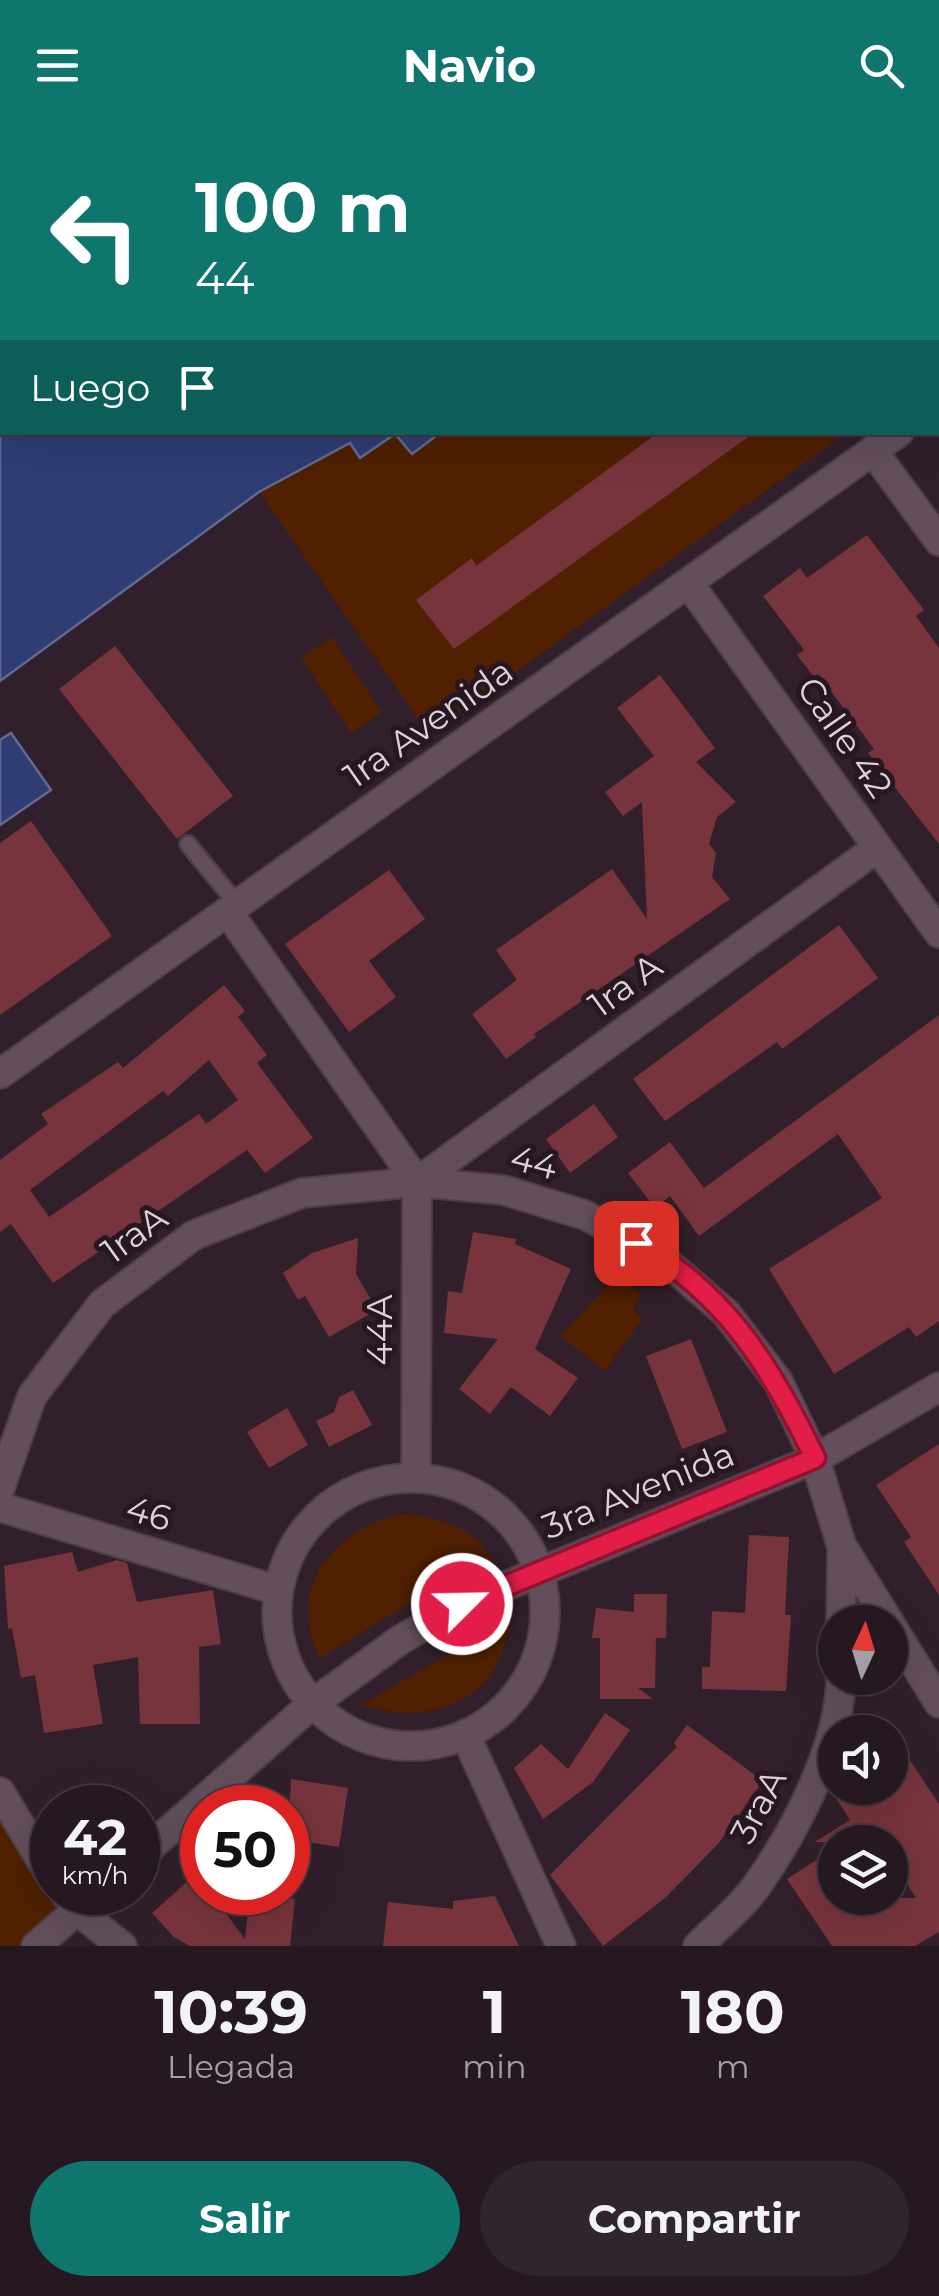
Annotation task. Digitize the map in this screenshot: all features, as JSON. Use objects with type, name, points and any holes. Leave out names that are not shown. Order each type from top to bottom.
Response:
[{"type":"street","name":"1ra Avenida","points":[[0,1074],[690,585],[895,435]]},
{"type":"street","points":[[873,451],[939,541]]},
{"type":"street","name":"Calle 42","points":[[690,585],[939,933]]},
{"type":"street","name":"1ra A","points":[[417,1182],[878,848]]},
{"type":"street","points":[[232,908],[417,1182]]},
{"type":"street","name":"44","points":[[417,1182],[503,1190],[536,1200],[585,1216],[661,1257],[726,1313],[778,1381],[815,1458],[842,1546]]},
{"type":"street","name":"44A","points":[[416,1478],[417,1182]]},
{"type":"street","name":"1raA","points":[[0,1488],[32,1396],[102,1304],[194,1235],[302,1193],[417,1182]]},
{"type":"street","name":"3ra Avenida","points":[[160,1839],[311,1705],[415,1631],[462,1604],[815,1458],[939,1387]]},
{"type":"street","points":[[416,1478],[462,1487],[494,1505],[519,1531],[539,1571],[546,1597],[544,1633],[534,1668],[515,1698],[488,1723],[465,1734],[420,1746],[384,1744],[351,1733],[311,1705],[283,1658],[275,1624],[276,1590],[304,1528],[329,1504],[359,1487],[416,1478]]},
{"type":"street","name":"46","points":[[0,1507],[276,1590]]},
{"type":"street","points":[[842,1546],[842,1605]]},
{"type":"street","points":[[842,1546],[879,1605]]},
{"type":"street","points":[[908,1652],[939,1703]]},
{"type":"street","name":"3raA","points":[[698,1946],[756,1886],[810,1796],[841,1695]]},
{"type":"street","points":[[465,1734],[561,1946]]},
{"type":"street","points":[[0,1792],[30,1842]]},
{"type":"street","points":[[36,1946],[65,1915]]},
{"type":"street","points":[[94,1915],[122,1946]]},
{"type":"lane","points":[[188,844],[232,908]]},
{"type":"shaded area","points":[[345,435],[843,435],[429,735],[259,492],[350,443]]},
{"type":"shaded area","points":[[332,637],[382,712],[351,733],[301,658]]},
{"type":"shaded area","points":[[617,1276],[641,1293],[633,1309],[642,1319],[605,1371],[560,1336]]},
{"type":"shaded area","points":[[400,1514],[428,1517],[465,1531],[494,1561],[408,1604],[320,1658],[308,1608],[321,1566],[354,1534]]},
{"type":"shaded area","points":[[511,1619],[493,1670],[460,1701],[414,1712],[361,1705]]},
{"type":"shaded area","points":[[0,1791],[30,1837],[30,1915],[73,1915],[36,1946],[0,1946]]},
{"type":"water","points":[[0,435],[394,435],[360,458],[350,443],[259,492],[0,681]]},
{"type":"water","points":[[396,435],[437,435],[412,454]]},
{"type":"water","points":[[11,733],[51,790],[0,825],[0,740]]},
{"type":"building","points":[[655,435],[751,435],[454,649],[416,600],[472,558],[476,566]]},
{"type":"building","points":[[867,535],[924,610],[916,616],[939,648],[939,844],[868,753],[874,749],[818,674],[814,677],[797,655],[804,650],[763,596],[800,568],[807,578]]},
{"type":"building","points":[[115,646],[233,796],[177,839],[59,689]]},
{"type":"building","points":[[660,675],[715,748],[696,762],[736,802],[717,817],[709,844],[716,853],[712,877],[730,899],[534,1034],[536,1037],[506,1059],[472,1014],[517,980],[496,950],[612,869],[647,919],[642,802],[623,816],[605,792],[654,756],[617,708]]},
{"type":"building","points":[[31,821],[112,936],[0,1015],[0,843]]},
{"type":"building","points":[[389,870],[425,919],[369,961],[396,997],[349,1032],[285,944]]},
{"type":"building","points":[[839,925],[878,978],[782,1049],[777,1042],[665,1121],[633,1079]]},
{"type":"building","points":[[224,985],[245,1011],[238,1017],[267,1055],[257,1063],[313,1138],[265,1173],[247,1150],[53,1283],[11,1224],[0,1232],[0,1160],[48,1124],[41,1114],[118,1062],[123,1068]],"holes":[[[209,1060],[238,1100],[206,1124],[199,1114],[49,1217],[30,1190],[163,1091],[168,1096]]]},
{"type":"building","points":[[939,1015],[939,1321],[916,1337],[909,1327],[834,1374],[769,1269],[882,1198],[838,1134],[699,1236],[670,1196],[655,1208],[628,1173],[670,1142],[704,1188]]},
{"type":"building","points":[[594,1104],[618,1137],[570,1173],[546,1139]]},
{"type":"building","points":[[473,1232],[516,1239],[515,1244],[571,1269],[535,1349],[578,1378],[550,1416],[511,1387],[490,1414],[459,1389],[498,1339],[444,1333],[448,1291],[462,1293]]},
{"type":"building","points":[[358,1238],[356,1274],[377,1310],[329,1337],[305,1296],[298,1300],[283,1273],[312,1253]]},
{"type":"building","points":[[691,1339],[727,1432],[682,1449],[646,1356]]},
{"type":"building","points":[[353,1390],[372,1425],[329,1447],[316,1421],[334,1412],[339,1397]]},
{"type":"building","points":[[287,1408],[308,1445],[269,1468],[247,1432]]},
{"type":"building","points":[[939,1444],[939,1595],[904,1542],[911,1537],[876,1485]]},
{"type":"building","points":[[749,1535],[789,1537],[785,1615],[791,1615],[786,1691],[702,1689],[702,1667],[710,1667],[712,1611],[745,1613]]},
{"type":"building","points":[[72,1552],[78,1572],[117,1560],[127,1563],[137,1602],[213,1590],[221,1644],[199,1647],[200,1724],[140,1724],[138,1657],[93,1665],[103,1724],[44,1733],[35,1675],[21,1678],[12,1628],[8,1629],[4,1566]]},
{"type":"building","points":[[634,1594],[667,1594],[666,1638],[656,1638],[655,1688],[638,1688],[653,1699],[600,1699],[600,1638],[592,1638],[596,1608],[634,1612]]},
{"type":"building","points":[[605,1713],[630,1730],[593,1782],[543,1819],[514,1768],[541,1744],[568,1769]]},
{"type":"building","points":[[687,1725],[763,1781],[718,1844],[665,1898],[603,1946],[550,1875],[677,1747],[674,1743]]},
{"type":"building","points":[[908,1757],[939,1804],[939,1932],[915,1946],[832,1946],[787,1879],[818,1859],[818,1915],[908,1915],[908,1898],[916,1898],[908,1886],[908,1825],[842,1825],[850,1820],[840,1805],[908,1805]]},
{"type":"building","points":[[291,1779],[348,1788],[339,1847],[310,1842],[310,1785],[291,1785]]},
{"type":"building","points":[[180,1888],[180,1915],[227,1915],[245,1939],[248,1915],[293,1915],[290,1946],[190,1946],[174,1937],[154,1915],[160,1915],[160,1906]]},
{"type":"building","points":[[495,1896],[519,1946],[383,1946],[388,1902],[453,1909],[453,1901]]},
{"type":"route","points":[[462,1604],[815,1458],[778,1381],[726,1313],[661,1257],[636,1243]]}]
